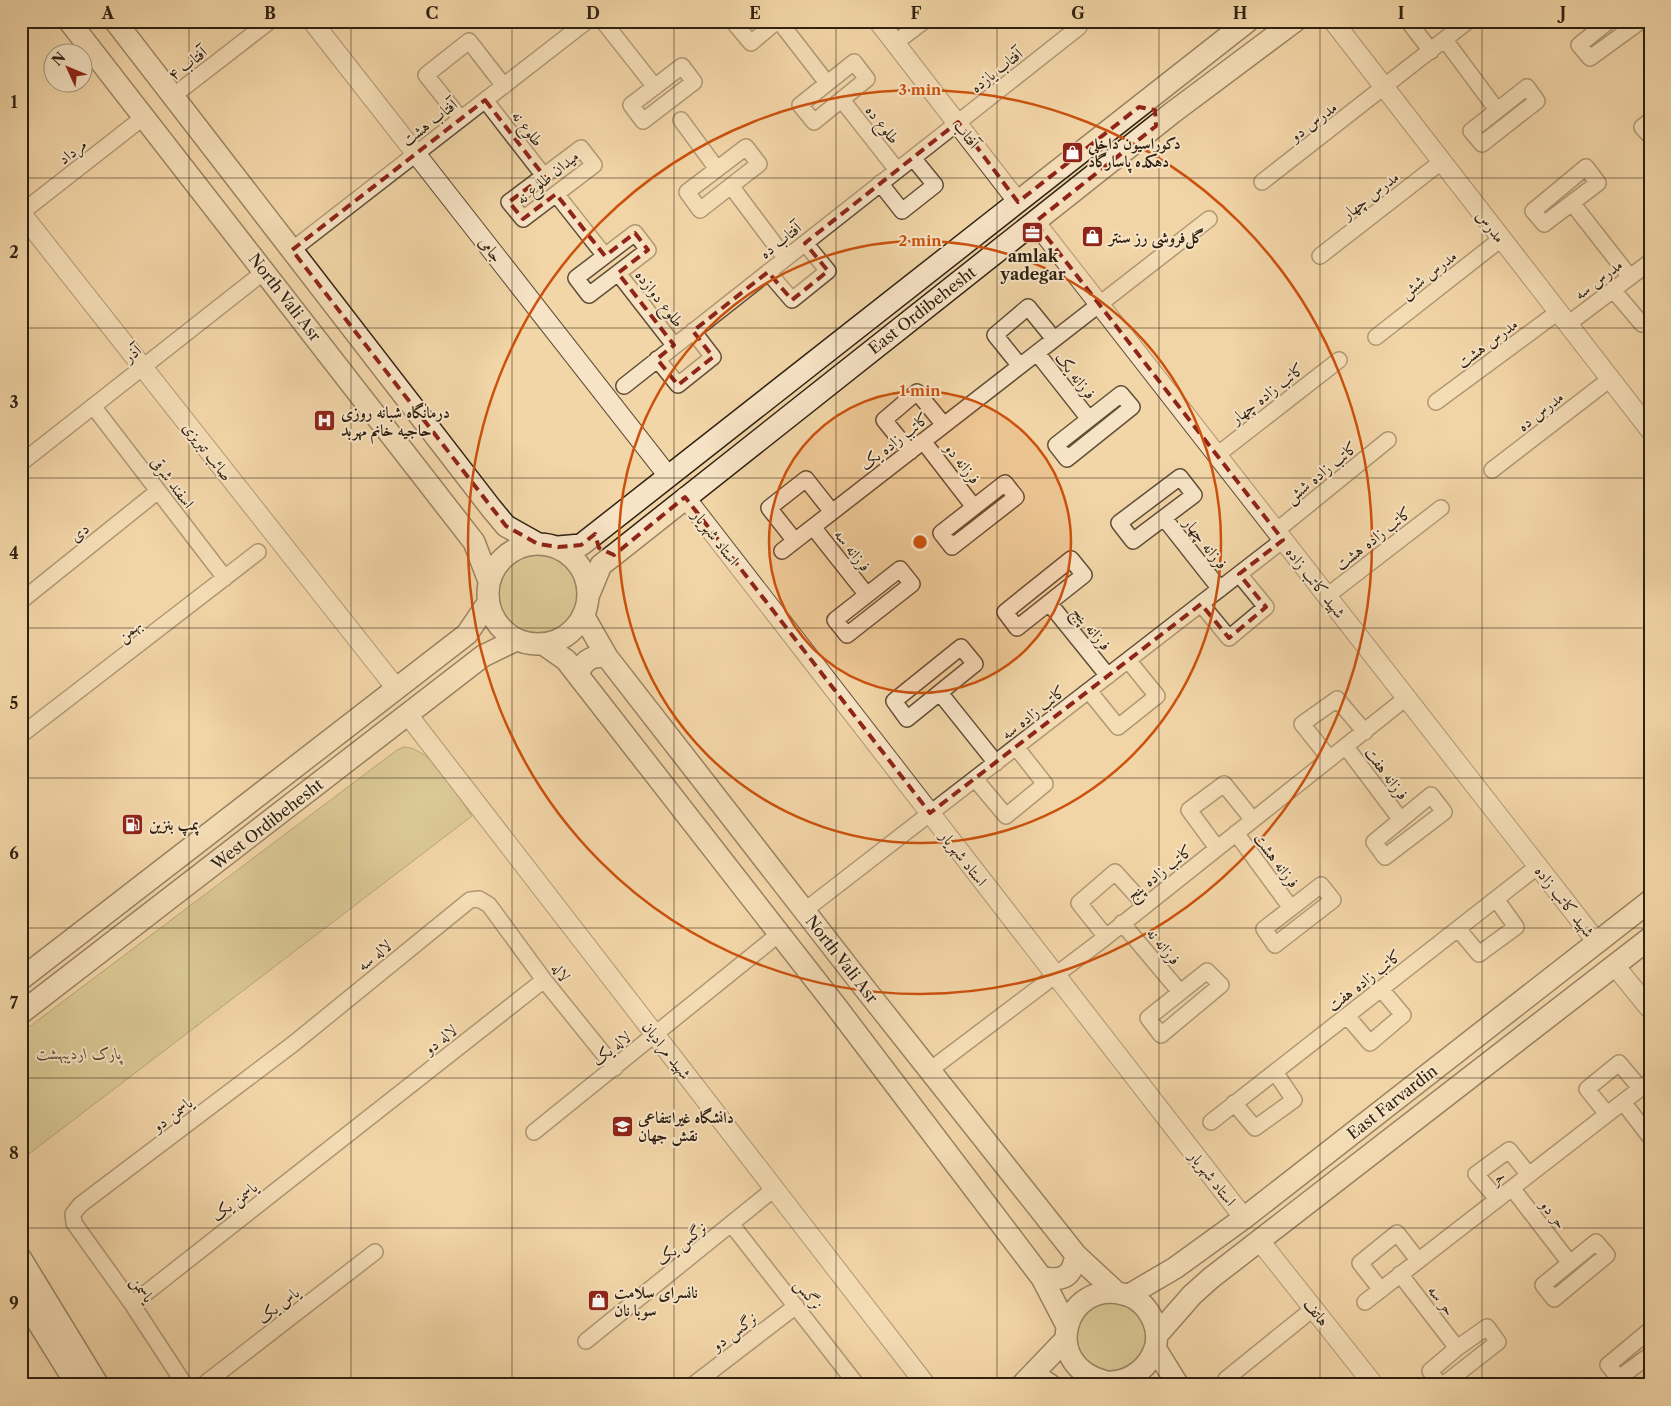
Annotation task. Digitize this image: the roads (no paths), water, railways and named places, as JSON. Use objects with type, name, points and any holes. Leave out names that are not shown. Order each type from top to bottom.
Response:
[{"type":"main road","name":"North Vali Asr","points":[[69,21],[145,116],[474,542],[489,580]]},
{"type":"main road","points":[[115,21],[506,526],[570,555],[580,566],[586,579],[589,594],[584,615],[570,633],[558,641],[529,644],[516,640],[504,632],[495,621],[488,603],[489,580],[495,568],[504,557],[515,549],[548,546]]},
{"type":"main road","name":"East Ordibehesht","points":[[548,546],[582,545],[1248,21]]},
{"type":"main road","name":"East Ordibehesht","points":[[589,594],[601,565],[1156,126],[1295,21]]},
{"type":"main road","points":[[1182,73],[1175,86],[1175,92],[1182,98],[1192,98]]},
{"type":"main road","points":[[1139,107],[1149,107],[1155,110],[1158,115],[1156,126]]},
{"type":"main road","points":[[464,529],[475,533],[486,529],[492,520],[491,508]]},
{"type":"main road","points":[[599,531],[597,540],[599,548],[605,553],[614,555]]},
{"type":"main road","name":"West Ordibehesht","points":[[21,979],[467,634],[488,603]]},
{"type":"main road","name":"North Vali Asr","points":[[584,615],[607,657],[804,911],[1076,1255],[1122,1293]]},
{"type":"main road","points":[[461,638],[471,644],[474,654],[471,665]]},
{"type":"main road","name":"West Ordibehesht","points":[[21,1013],[471,665],[483,656],[516,640]]},
{"type":"main road","name":"North Vali Asr","points":[[543,644],[566,660],[578,675],[1042,1278],[1066,1332]]},
{"type":"main road","points":[[578,675],[581,666],[588,659],[598,656],[607,657]]},
{"type":"main road","name":"East Farvardin","points":[[1122,1293],[1175,1268],[1244,1218],[1650,901]]},
{"type":"main road","name":"East Farvardin","points":[[1156,1342],[1192,1295],[1259,1240],[1650,938]]},
{"type":"main road","points":[[1042,1278],[1054,1280],[1065,1278],[1073,1269],[1076,1255]]},
{"type":"main road","points":[[21,1259],[98,1385]]},
{"type":"main road","points":[[1175,1268],[1172,1279],[1174,1285],[1180,1291],[1192,1295]]},
{"type":"main road","points":[[1024,1385],[1066,1332],[1072,1314],[1080,1304],[1091,1296],[1103,1292],[1122,1293],[1140,1302],[1149,1311],[1154,1322],[1156,1342],[1178,1385]]},
{"type":"main road","points":[[21,1295],[77,1385]]},
{"type":"main road","points":[[1066,1332],[1068,1352],[1082,1372],[1108,1384],[1131,1378],[1142,1370],[1150,1360],[1156,1342]]},
{"type":"main road","points":[[1024,1385],[1042,1380],[1050,1385]]},
{"type":"street","name":"آفتاب ۴","points":[[173,96],[270,21]]},
{"type":"street","name":"جامی","points":[[312,21],[669,477]]},
{"type":"street","points":[[603,21],[655,87]]},
{"type":"street","points":[[739,21],[735,24],[751,43],[778,21],[827,83]]},
{"type":"street","name":"آفتاب","points":[[878,21],[1018,202]]},
{"type":"street","points":[[895,43],[924,21]]},
{"type":"street","name":"مدرس","points":[[1332,21],[1650,430]]},
{"type":"street","points":[[1408,21],[1431,51]]},
{"type":"street","points":[[1608,21],[1579,45],[1590,58],[1641,21]]},
{"type":"street","name":"مدرس دو","points":[[1262,182],[1384,89],[1464,23]]},
{"type":"street","name":"آفتاب هشت","points":[[292,250],[504,86],[580,24]]},
{"type":"street","name":"آفتاب یازده","points":[[958,122],[1079,27]]},
{"type":"street","points":[[1445,40],[1497,110]]},
{"type":"street","points":[[461,119],[426,75],[469,41],[504,86]]},
{"type":"street","points":[[854,62],[867,79],[814,122],[800,105],[827,83],[854,62]]},
{"type":"street","name":"طلوع نه","points":[[485,100],[544,176]]},
{"type":"street","name":"طلوع ده","points":[[842,100],[897,170]]},
{"type":"street","name":"مرداد","points":[[21,213],[145,116]]},
{"type":"street","points":[[681,120],[717,169]]},
{"type":"street","points":[[1650,121],[1642,127],[1650,136]]},
{"type":"street","name":"آفتاب ده","points":[[624,386],[958,122]]},
{"type":"street","points":[[746,147],[759,164],[700,210],[687,192],[717,169],[746,147]]},
{"type":"street","name":"میدان طلوع نه","points":[[581,148],[594,165],[523,219],[510,202],[544,176],[581,148]]},
{"type":"street","points":[[880,183],[902,211],[934,185],[913,158]]},
{"type":"street","name":"مدرس چهار","points":[[1320,256],[1441,162]]},
{"type":"street","points":[[731,186],[785,258]]},
{"type":"street","points":[[556,194],[605,256]]},
{"type":"street","points":[[1572,203],[1630,277]]},
{"type":"street","name":"صائب تبریزی","points":[[21,213],[256,514],[396,688]]},
{"type":"street","name":"کاتب زاده یک","points":[[782,551],[1209,219]]},
{"type":"street","name":"شهید کاتب زاده","points":[[1035,222],[1596,942]]},
{"type":"street","points":[[635,233],[648,250],[589,295],[576,278],[605,256],[635,233]]},
{"type":"street","name":"مدرس شش","points":[[1376,337],[1502,239]]},
{"type":"street","points":[[768,272],[792,300],[828,271],[805,243]]},
{"type":"street","name":"مدرس سه","points":[[1563,318],[1613,290],[1630,277],[1648,267]]},
{"type":"street","name":"آذر","points":[[21,463],[264,271]]},
{"type":"street","name":"طلوع دوازده","points":[[618,273],[674,345]]},
{"type":"street","points":[[1613,290],[1642,324],[1650,318]]},
{"type":"street","points":[[1020,366],[995,335],[1028,308],[1054,339]]},
{"type":"street","name":"مدرس هشت","points":[[1436,402],[1563,318]]},
{"type":"street","points":[[657,359],[678,385],[713,357],[693,331]]},
{"type":"street","name":"فرزانه یک","points":[[1036,353],[1089,419]]},
{"type":"street","name":"کاتب زاده چهار","points":[[1217,455],[1339,360]]},
{"type":"street","name":"مدرس ده","points":[[1492,470],[1610,379]]},
{"type":"street","points":[[910,452],[884,420],[917,392],[944,425]]},
{"type":"street","points":[[1121,394],[1132,407],[1067,459],[1056,445],[1089,419],[1121,394]]},
{"type":"street","name":"اسفند شرقی","points":[[93,406],[225,578]]},
{"type":"street","name":"کاتب زاده شش","points":[[1280,536],[1388,440]]},
{"type":"street","name":"فرزانه دو","points":[[923,441],[974,507]]},
{"type":"street","points":[[1180,476],[1194,495],[1164,518],[1133,541],[1119,523],[1180,476]]},
{"type":"street","points":[[795,541],[769,508],[806,479],[832,512]]},
{"type":"street","points":[[1005,483],[1016,497],[952,547],[941,533],[974,507],[1005,483]]},
{"type":"street","name":"دی","points":[[21,601],[158,491]]},
{"type":"street","name":"استاد شهریار","points":[[685,497],[1244,1218]]},
{"type":"street","name":"کاتب زاده هشت","points":[[1327,596],[1441,508]]},
{"type":"street","name":"فرزانه چهار","points":[[1164,518],[1220,589]]},
{"type":"street","name":"فرزانه سه","points":[[812,527],[867,595]]},
{"type":"street","name":"کاتب زاده سه","points":[[804,911],[1240,574],[1280,536]]},
{"type":"street","name":"بهمن","points":[[21,735],[258,552]]},
{"type":"street","points":[[1071,559],[1084,576],[1049,603],[1018,628],[1005,612],[1071,559]]},
{"type":"street","points":[[900,569],[912,584],[847,635],[835,620],[867,595],[900,569]]},
{"type":"street","points":[[1201,604],[1229,638],[1266,607],[1240,574]]},
{"type":"street","name":"فرزانه پنج","points":[[1049,603],[1108,676]]},
{"type":"street","points":[[962,647],[975,664],[940,693],[908,719],[894,702],[962,647]]},
{"type":"street","points":[[1088,691],[1118,727],[1157,696],[1128,660]]},
{"type":"street","points":[[940,693],[996,762]]},
{"type":"street","name":"کاتب زاده پنج","points":[[930,1070],[1106,937],[1406,698]]},
{"type":"street","points":[[1330,759],[1302,724],[1337,699],[1365,732]]},
{"type":"street","name":"شهید مرادیان","points":[[408,715],[926,1385]]},
{"type":"street","points":[[975,779],[1006,816],[1045,784],[1016,747]]},
{"type":"street","name":"فرزانه هفت","points":[[1346,747],[1402,820]]},
{"type":"street","points":[[1217,848],[1189,810],[1224,784],[1253,820]]},
{"type":"street","points":[[1431,795],[1444,812],[1385,857],[1374,842],[1402,820],[1431,795]]},
{"type":"street","name":"فرزانه هشت","points":[[1236,834],[1291,908]]},
{"type":"street","name":"کاتب زاده هفت","points":[[1211,1122],[1538,866]]},
{"type":"street","points":[[1106,937],[1078,903],[1115,872],[1145,905]]},
{"type":"street","name":"لاله","points":[[479,899],[489,905],[544,980],[615,1068]]},
{"type":"street","name":"لاله سه","points":[[293,1044],[470,900],[479,899]]},
{"type":"street","points":[[1458,929],[1479,954],[1516,927],[1496,899]]},
{"type":"street","name":"فرزانه نه","points":[[1122,923],[1180,992]]},
{"type":"street","name":"لاله یک","points":[[534,1132],[656,1036],[779,934]]},
{"type":"street","points":[[1615,966],[1650,1010]]},
{"type":"street","points":[[1207,971],[1221,985],[1161,1035],[1148,1018],[1180,992],[1207,971]]},
{"type":"street","name":"لاله دو","points":[[357,1126],[544,980]]},
{"type":"street","points":[[1346,1016],[1370,1043],[1403,1015],[1381,989]]},
{"type":"street","name":"یاسمن دو","points":[[73,1214],[80,1206],[293,1044]]},
{"type":"street","points":[[1607,1114],[1586,1088],[1619,1063],[1645,1085]]},
{"type":"street","points":[[1234,1103],[1255,1128],[1294,1100],[1274,1072]]},
{"type":"street","name":"حر","points":[[1365,1302],[1645,1085]]},
{"type":"street","points":[[1623,1102],[1650,1137]]},
{"type":"street","name":"یاسمن یک","points":[[132,1304],[357,1126]]},
{"type":"street","points":[[1497,1199],[1476,1174],[1509,1150],[1529,1175]]},
{"type":"street","name":"حر دو","points":[[1512,1188],[1569,1262]]},
{"type":"street","name":"نرگس یک","points":[[586,1341],[732,1225],[774,1189]]},
{"type":"street","name":"یاسمن","points":[[73,1214],[74,1223],[132,1304],[185,1385]]},
{"type":"street","name":"نرگس","points":[[732,1225],[857,1385]]},
{"type":"street","points":[[1381,1290],[1360,1263],[1397,1233],[1418,1260]]},
{"type":"street","name":"هاتف","points":[[1259,1240],[1374,1385]]},
{"type":"street","name":"یاس یک","points":[[203,1385],[375,1252]]},
{"type":"street","name":"حر سه","points":[[1400,1274],[1457,1348]]},
{"type":"street","name":"نرگس دو","points":[[693,1385],[796,1306]]},
{"type":"street","points":[[1230,1385],[1226,1379],[1314,1308]]},
{"type":"street","points":[[1487,1327],[1498,1342],[1441,1385],[1430,1371],[1457,1348],[1487,1327]]},
{"type":"street","points":[[1648,1360],[1619,1378],[1608,1365],[1650,1330]]},
{"type":"place","name":"دکوراسیون داخلی دهکده پاسارگاد","points":[[1072,152]]},
{"type":"place","name":"amlak yadegar","points":[[1033,232]]},
{"type":"place","name":"گل‌فروشی رز سنتر","points":[[1093,237]]},
{"type":"place","name":"درمانگاه شبانه‌ روزی حاجیه‌ خانم مهربد","points":[[325,421]]},
{"type":"place","name":"پمپ بنزین","points":[[133,824]]},
{"type":"place","name":"دانشگاه غیرانتفاعی نقش جهان","points":[[622,1126]]},
{"type":"place","name":"نانسرای سلامت سوبا نان","points":[[598,1301]]},
{"type":"park label","name":"پارک اردیبهشت","points":[[79,1053]]}]
